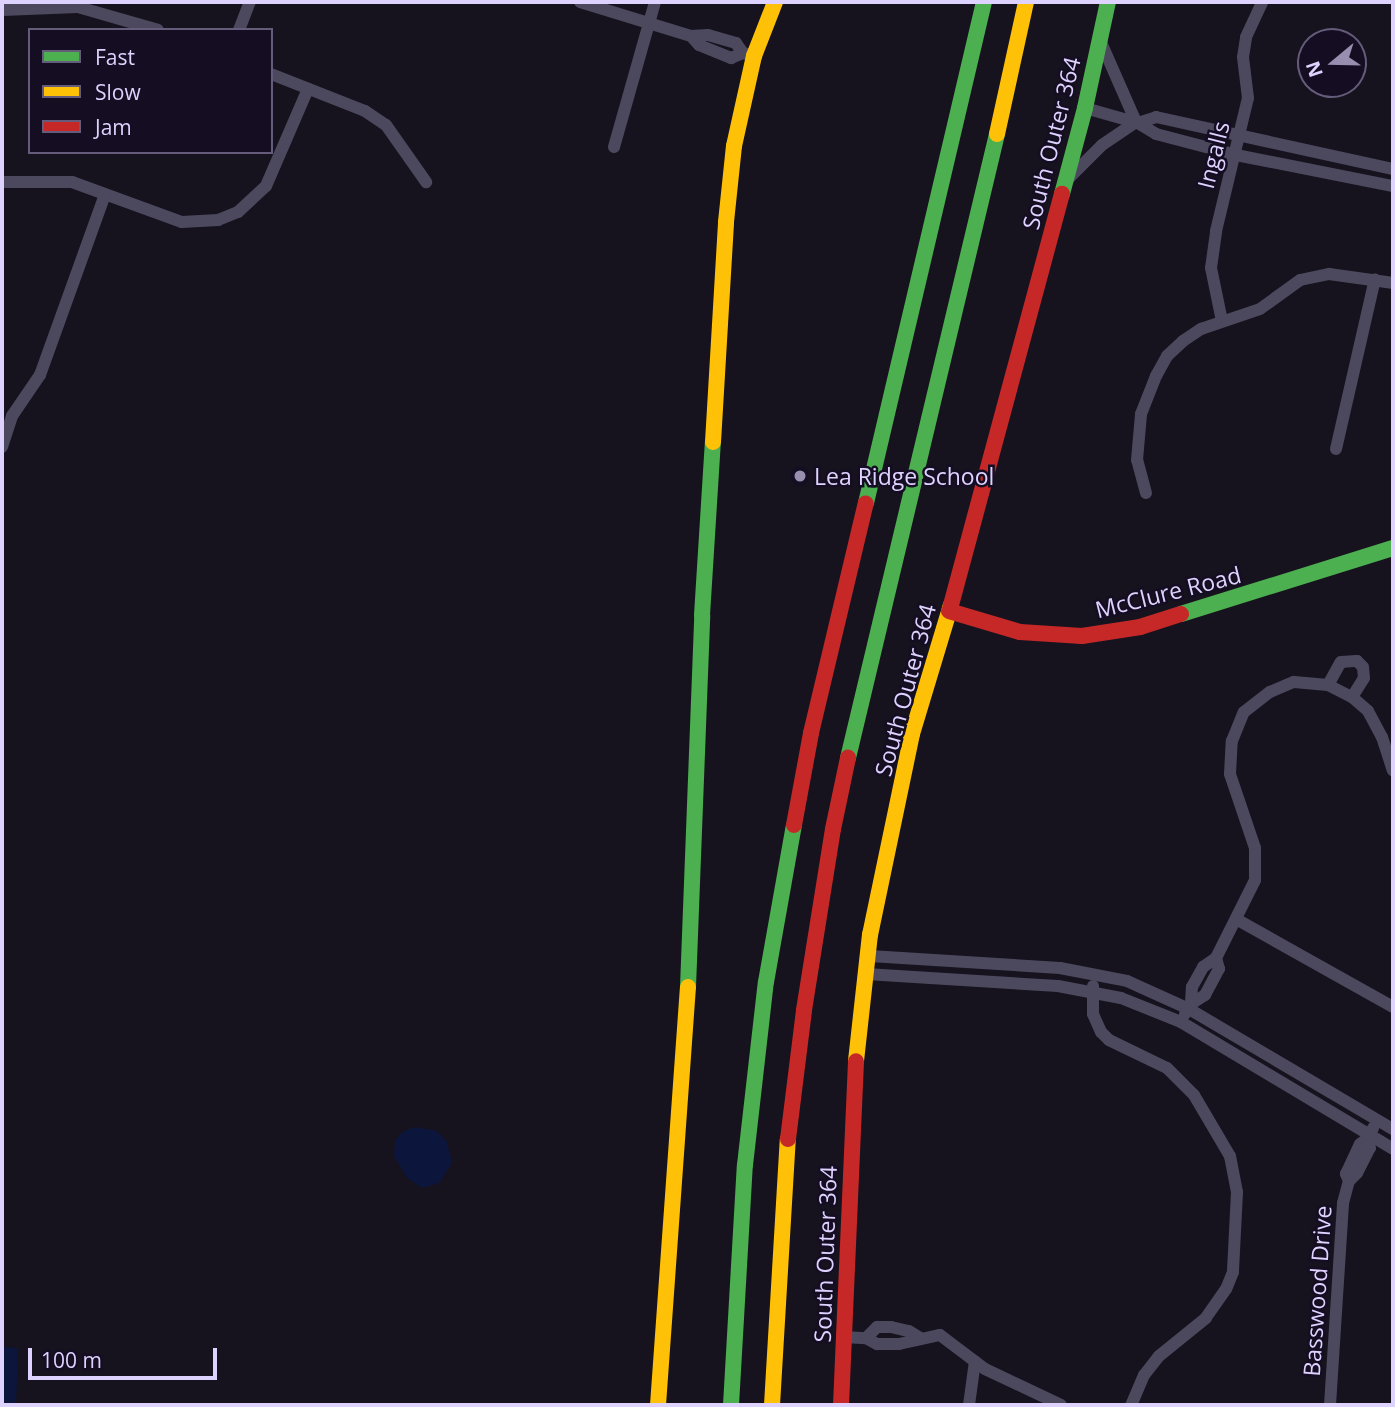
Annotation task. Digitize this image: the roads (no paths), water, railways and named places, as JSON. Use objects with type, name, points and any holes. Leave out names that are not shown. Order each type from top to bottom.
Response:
[{"type":"main road","points":[[657,1405],[690,961],[702,615],[726,222],[748,55],[775,2]]},
{"type":"main road","points":[[731,1405],[747,1154],[765,994],[781,893],[811,733],[984,2]]},
{"type":"main road","points":[[772,1405],[788,1147],[810,970],[833,829],[857,716],[975,231],[1026,2]]},
{"type":"main road","name":"South Outer 364","points":[[841,1405],[857,1036],[870,956],[870,935],[912,734],[949,611],[1085,108],[1108,2]]},
{"type":"main road","name":"McClure Road","points":[[949,611],[1020,632],[1082,636],[1140,627],[1393,548]]},
{"type":"street","points":[[240,28],[250,2]]},
{"type":"street","points":[[580,2],[691,36],[699,45],[731,58],[748,55]]},
{"type":"street","points":[[614,146],[655,2]]},
{"type":"street","name":"Ingalls","points":[[1222,321],[1211,268],[1216,230],[1248,98],[1243,57],[1246,37],[1262,2]]},
{"type":"street","points":[[2,10],[78,5],[152,28]]},
{"type":"street","points":[[1100,40],[1137,122]]},
{"type":"street","points":[[273,75],[365,111],[386,125],[426,182]]},
{"type":"street","points":[[2,182],[72,182],[182,222],[218,220],[238,212],[267,186],[308,89]]},
{"type":"street","points":[[1085,108],[1137,122],[1156,134],[1236,155],[1393,186]]},
{"type":"street","points":[[1065,182],[1102,145],[1137,122],[1156,117],[1240,138],[1393,169]]},
{"type":"street","points":[[2,447],[12,416],[40,375],[105,194]]},
{"type":"street","points":[[1146,493],[1137,460],[1141,414],[1167,356],[1183,341],[1201,329],[1260,309],[1300,279],[1329,274],[1393,283]]},
{"type":"street","points":[[1336,449],[1375,279]]},
{"type":"street","points":[[1328,685],[1341,662],[1357,661],[1363,667],[1364,678],[1352,697]]},
{"type":"street","points":[[1181,1022],[1190,1006],[1205,995],[1219,969],[1216,958],[1255,880],[1255,848],[1230,775],[1232,741],[1244,712],[1270,692],[1294,682],[1328,685],[1352,697],[1367,711],[1382,737],[1393,770]]},
{"type":"street","points":[[1236,919],[1393,1007]]},
{"type":"street","points":[[870,956],[1060,968],[1127,981],[1190,1006],[1393,1129]]},
{"type":"street","points":[[866,974],[1058,986],[1121,998],[1181,1022],[1368,1137],[1393,1149]]},
{"type":"street","points":[[1095,975],[1093,1014],[1101,1032],[1109,1040],[1167,1068],[1194,1095],[1230,1156],[1237,1192],[1233,1272],[1226,1289],[1206,1318],[1159,1356],[1144,1375],[1131,1405]]},
{"type":"street","name":"Basswood Drive","points":[[1331,1405],[1343,1203],[1349,1181],[1346,1174],[1360,1144],[1368,1137],[1377,1120]]},
{"type":"street","points":[[844,1337],[866,1338],[877,1327],[909,1331],[920,1338],[940,1335],[985,1369],[1061,1405]]},
{"type":"street","points":[[969,1405],[975,1361]]},
{"type":"water","points":[[415,1127],[437,1131],[447,1142],[452,1163],[439,1183],[422,1188],[407,1178],[394,1156],[395,1140],[404,1131]]},
{"type":"water","points":[[2,1347],[18,1348],[16,1405],[2,1405]]},
{"type":"place","name":"Lea Ridge School","points":[[800,476]]}]
